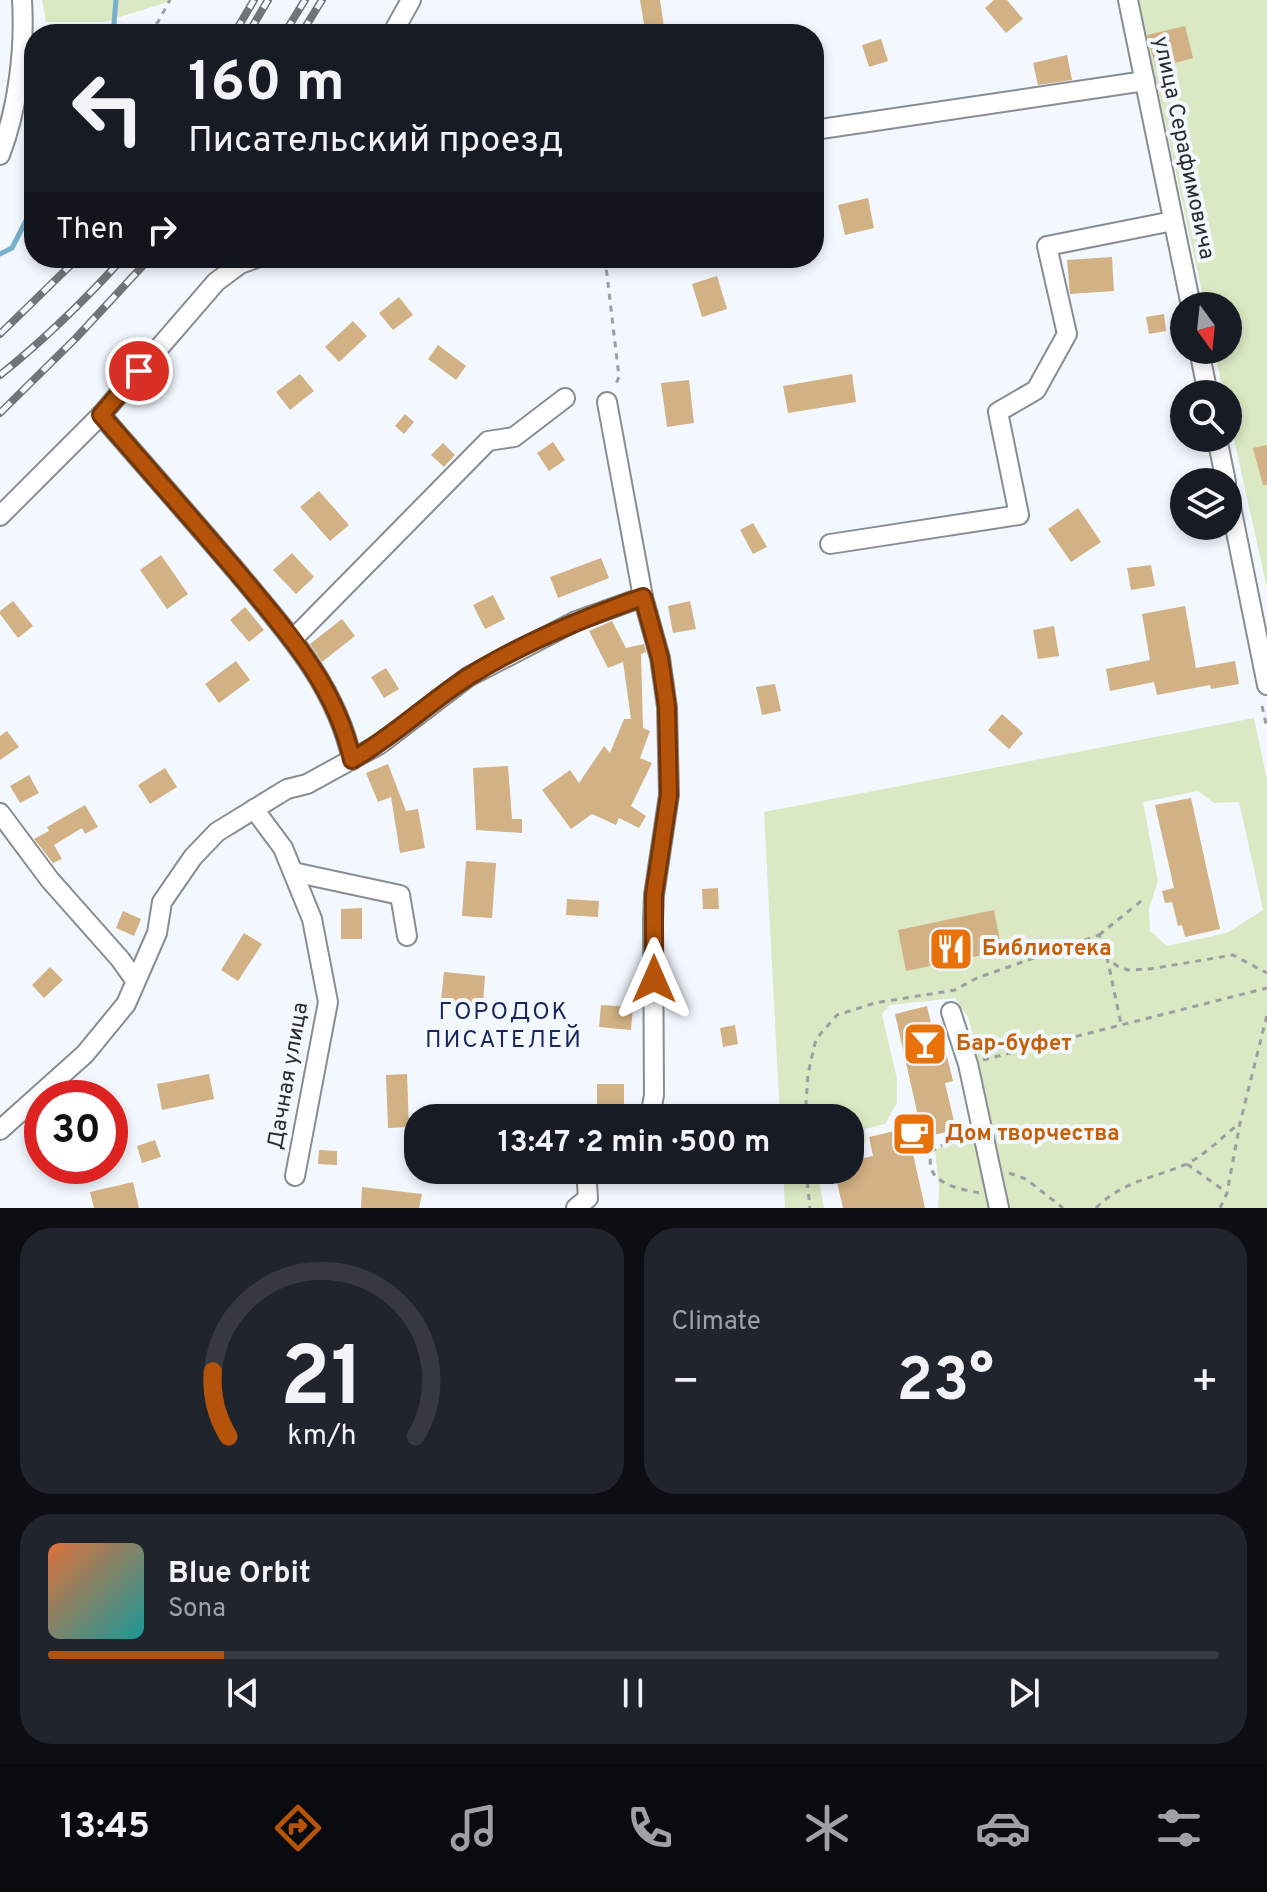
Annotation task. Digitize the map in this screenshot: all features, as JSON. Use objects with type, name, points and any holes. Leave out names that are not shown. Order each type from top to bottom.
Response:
[{"type":"street","points":[[0,155],[14,100],[24,33],[22,0]]},
{"type":"street","points":[[398,24],[411,0]]},
{"type":"street","name":"улица Серафимовича","points":[[1128,0],[1188,292]]},
{"type":"street","points":[[824,129],[1145,81]]},
{"type":"street","points":[[830,544],[1019,515],[998,412],[1036,390],[1067,334],[1047,246],[1173,221]]},
{"type":"street","points":[[0,516],[101,415],[216,282],[235,268]]},
{"type":"street","points":[[293,639],[488,441],[514,437],[565,398]]},
{"type":"street","points":[[607,402],[643,597],[660,658],[667,707],[669,795],[654,895],[652,1104]]},
{"type":"street","points":[[101,415],[293,639],[335,704],[347,734],[352,760]]},
{"type":"street","points":[[1238,540],[1267,685]]},
{"type":"street","points":[[0,1130],[85,1054],[126,1004],[157,933],[162,902],[193,857],[217,832],[287,789],[307,784],[380,744],[468,677],[576,621],[643,597]]},
{"type":"street","name":"Дачная улица","points":[[254,809],[283,848],[312,919],[328,1002],[295,1176]]},
{"type":"street","points":[[0,813],[50,880],[135,980]]},
{"type":"street","points":[[293,872],[400,895],[407,936]]},
{"type":"street","points":[[951,1012],[968,1064],[997,1203]]},
{"type":"street","points":[[576,1208],[588,1198],[587,1184]]},
{"type":"path","points":[[156,24],[170,0]]},
{"type":"path","points":[[606,268],[619,377],[607,402]]},
{"type":"path","points":[[1262,706],[1267,728]]},
{"type":"path","points":[[806,1104],[808,1074],[816,1039],[837,1015],[875,1003],[955,990],[977,978],[1099,935],[1145,898]]},
{"type":"path","points":[[1099,935],[1107,957],[1121,1025]]},
{"type":"path","points":[[1107,957],[1117,966],[1139,970],[1233,955],[1267,973]]},
{"type":"path","points":[[968,1064],[1267,988]]},
{"type":"path","points":[[1220,1208],[1227,1193],[1240,1123],[1267,1015]]},
{"type":"path","points":[[1096,1208],[1112,1192],[1187,1164],[1240,1123]]},
{"type":"path","points":[[981,1124],[940,1145],[932,1151],[929,1160],[932,1173],[944,1184],[997,1203]]},
{"type":"path","points":[[1187,1164],[1227,1193]]},
{"type":"path","points":[[990,1167],[1026,1179],[1063,1208]]},
{"type":"path","points":[[807,1184],[810,1208]]},
{"type":"green space","points":[[42,0],[174,0],[104,22],[46,22]]},
{"type":"green space","points":[[1138,0],[1267,0],[1267,588],[1237,452],[1242,452],[1242,380],[1221,380],[1217,364],[1242,364],[1242,292],[1202,292]]},
{"type":"green space","points":[[1254,718],[1267,779],[1267,1208],[938,1208],[935,1150],[991,1123],[969,1019],[955,998],[890,1005],[882,1014],[897,1079],[897,1103],[885,1124],[865,1129],[866,1143],[864,1144],[864,1104],[779,1104],[764,812]],"holes":[[[1198,791],[1214,803],[1239,802],[1263,910],[1227,933],[1167,946],[1150,931],[1149,908],[1158,881],[1143,802]]]},
{"type":"green space","points":[[784,1184],[820,1184],[824,1208],[785,1208]]},
{"type":"building","points":[[640,0],[660,0],[664,24],[644,24]]},
{"type":"building","points":[[994,0],[1007,0],[1023,19],[1006,33],[985,8]]},
{"type":"building","points":[[1185,26],[1193,58],[1156,68],[1147,35]]},
{"type":"building","points":[[881,39],[888,61],[869,67],[862,45]]},
{"type":"building","points":[[1067,55],[1072,80],[1038,85],[1033,63]]},
{"type":"building","points":[[868,198],[874,228],[845,235],[838,205]]},
{"type":"building","points":[[1112,257],[1114,291],[1070,294],[1067,260]]},
{"type":"building","points":[[717,276],[727,309],[702,317],[692,284]]},
{"type":"building","points":[[399,297],[413,315],[393,330],[379,313]]},
{"type":"building","points":[[1164,314],[1166,331],[1149,334],[1146,317]]},
{"type":"building","points":[[353,321],[367,336],[339,362],[325,347]]},
{"type":"building","points":[[438,345],[466,366],[456,380],[428,359]]},
{"type":"building","points":[[300,374],[314,391],[290,410],[276,392]]},
{"type":"building","points":[[852,374],[856,402],[788,413],[783,386]]},
{"type":"building","points":[[689,380],[694,423],[667,427],[661,383]]},
{"type":"building","points":[[405,414],[414,422],[404,434],[395,426]]},
{"type":"building","points":[[553,442],[565,460],[549,471],[537,453]]},
{"type":"building","points":[[443,443],[455,455],[444,467],[431,455]]},
{"type":"building","points":[[1267,445],[1267,485],[1263,485],[1253,448]]},
{"type":"building","points":[[319,491],[349,525],[330,541],[300,507]]},
{"type":"building","points":[[1078,508],[1101,542],[1071,562],[1048,529]]},
{"type":"building","points":[[753,523],[767,547],[753,554],[740,530]]},
{"type":"building","points":[[292,553],[314,577],[296,594],[273,570]]},
{"type":"building","points":[[161,555],[188,594],[167,609],[140,570]]},
{"type":"building","points":[[601,558],[609,578],[558,598],[550,577]]},
{"type":"building","points":[[1151,565],[1155,586],[1131,590],[1127,568]]},
{"type":"building","points":[[493,595],[505,619],[485,629],[473,605]]},
{"type":"building","points":[[13,601],[33,626],[18,638],[0,614]]},
{"type":"building","points":[[690,601],[696,629],[673,633],[668,606]]},
{"type":"building","points":[[1185,606],[1196,668],[1235,661],[1239,684],[1211,689],[1210,685],[1157,695],[1154,682],[1110,691],[1106,669],[1150,660],[1142,614]]},
{"type":"building","points":[[245,607],[264,630],[249,642],[230,620]]},
{"type":"building","points":[[342,619],[355,636],[322,662],[310,644]]},
{"type":"building","points":[[612,621],[626,648],[644,644],[646,652],[641,654],[643,728],[650,731],[640,758],[652,763],[631,806],[646,816],[639,828],[619,818],[616,825],[592,814],[571,829],[542,790],[570,770],[579,783],[604,746],[610,753],[624,719],[631,719],[623,662],[608,668],[589,631]]},
{"type":"building","points":[[1054,626],[1059,656],[1038,659],[1033,630]]},
{"type":"building","points":[[236,661],[250,680],[219,703],[205,684]]},
{"type":"building","points":[[386,668],[399,689],[384,698],[371,677]]},
{"type":"building","points":[[775,684],[781,711],[762,715],[756,687]]},
{"type":"building","points":[[1002,714],[1023,733],[1009,749],[988,730]]},
{"type":"building","points":[[7,731],[19,747],[0,760],[0,736]]},
{"type":"building","points":[[388,764],[406,811],[418,809],[425,848],[400,853],[391,797],[378,802],[366,773]]},
{"type":"building","points":[[508,766],[512,819],[522,819],[522,833],[476,830],[473,768]]},
{"type":"building","points":[[165,768],[177,787],[150,804],[138,785]]},
{"type":"building","points":[[29,775],[39,793],[20,803],[10,786]]},
{"type":"building","points":[[1191,798],[1220,929],[1185,937],[1182,925],[1178,926],[1172,902],[1165,903],[1162,891],[1174,888],[1155,805]]},
{"type":"building","points":[[85,805],[98,827],[85,834],[82,828],[54,845],[62,859],[53,863],[34,839],[49,831],[47,827]]},
{"type":"building","points":[[466,861],[496,863],[492,918],[462,916]]},
{"type":"building","points":[[718,888],[719,909],[703,909],[702,889]]},
{"type":"building","points":[[567,899],[599,901],[598,917],[566,915]]},
{"type":"building","points":[[362,908],[362,939],[341,939],[341,909]]},
{"type":"building","points":[[994,910],[1002,951],[906,971],[898,930]]},
{"type":"building","points":[[123,911],[141,919],[134,936],[116,928]]},
{"type":"building","points":[[244,933],[262,944],[238,981],[221,970]]},
{"type":"building","points":[[50,967],[63,980],[44,998],[32,985]]},
{"type":"building","points":[[444,972],[485,976],[483,1004],[441,1000]]},
{"type":"building","points":[[601,1005],[633,1007],[631,1030],[599,1027]]},
{"type":"building","points":[[927,1006],[938,1053],[946,1052],[953,1081],[945,1083],[956,1130],[910,1140],[925,1208],[843,1208],[837,1184],[864,1184],[864,1158],[873,1156],[869,1137],[920,1125],[895,1014]]},
{"type":"building","points":[[735,1025],[738,1044],[723,1047],[720,1028]]},
{"type":"building","points":[[209,1074],[214,1099],[162,1110],[157,1084]]},
{"type":"building","points":[[407,1074],[408,1104],[404,1104],[404,1127],[388,1128],[386,1075]]},
{"type":"building","points":[[597,1084],[624,1084],[624,1104],[597,1104]]},
{"type":"building","points":[[155,1140],[161,1157],[142,1163],[137,1146]]},
{"type":"building","points":[[319,1150],[337,1151],[337,1165],[318,1164]]},
{"type":"building","points":[[133,1182],[139,1208],[94,1208],[90,1192]]},
{"type":"building","points":[[362,1187],[422,1194],[419,1208],[361,1208]]},
{"type":"waterway","points":[[114,24],[116,0]]},
{"type":"waterway","points":[[0,254],[12,248],[24,225]]},
{"type":"railway","points":[[240,24],[254,0]]},
{"type":"railway","points":[[254,24],[268,0]]},
{"type":"railway","points":[[290,24],[305,0]]},
{"type":"railway","points":[[307,24],[322,0]]},
{"type":"railway","points":[[0,334],[68,268]]},
{"type":"railway","points":[[0,375],[64,319],[114,268]]},
{"type":"railway","points":[[0,413],[141,268]]},
{"type":"place","name":"Библиотека","points":[[951,949]]},
{"type":"place","name":"Бар-буфет","points":[[925,1044]]},
{"type":"place","name":"Дом творчества","points":[[914,1134]]},
{"type":"district","name":"ГОРОДОК ПИСАТЕЛЕЙ","points":[[504,1027]]},
{"type":"route","points":[[139,371],[101,415],[293,639],[335,704],[347,734],[352,760],[380,744],[468,677],[576,621],[643,597],[660,658],[667,707],[669,795],[654,895],[654,979]]}]
